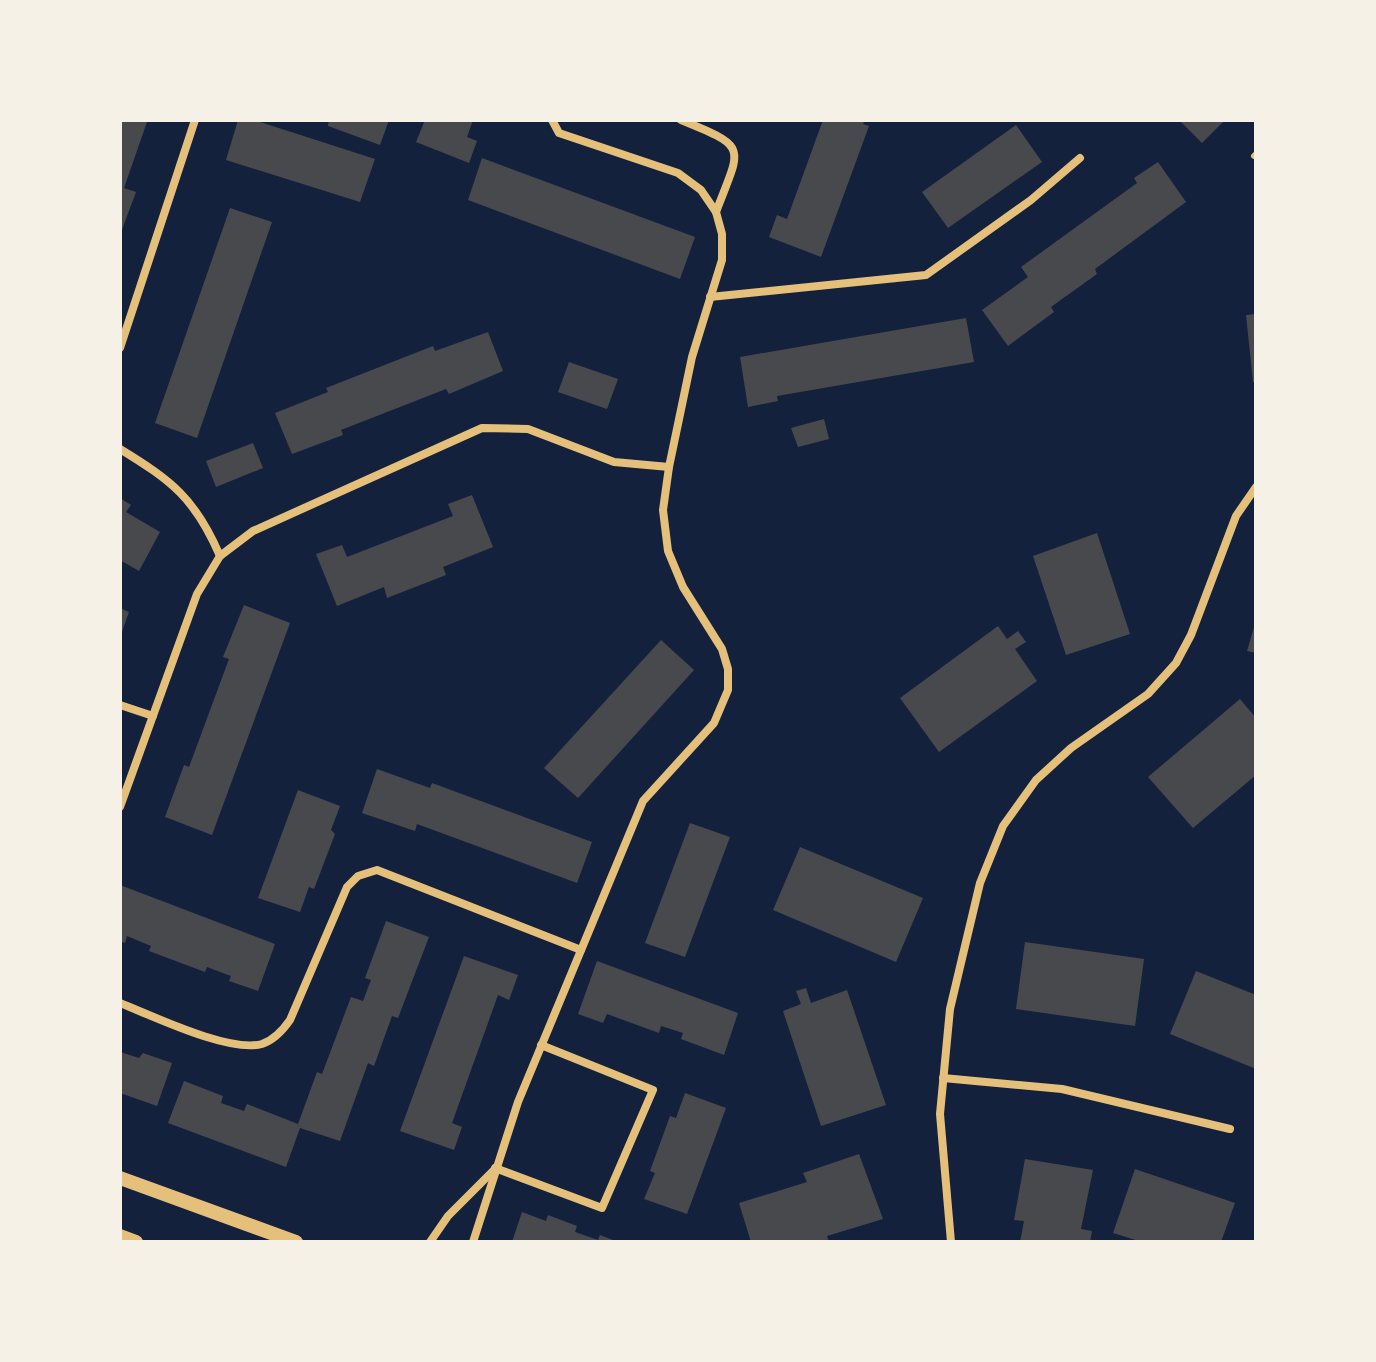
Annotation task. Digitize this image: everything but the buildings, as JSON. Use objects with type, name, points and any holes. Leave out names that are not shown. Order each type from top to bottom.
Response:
[{"type":"street","points":[[120,348],[195,120]]},
{"type":"street","points":[[473,1242],[518,1102],[643,801],[714,723],[728,690],[728,669],[722,649],[683,587],[668,551],[663,510],[692,357],[722,260],[722,234],[716,212],[701,190],[678,173],[559,133],[552,120]]},
{"type":"street","points":[[681,120],[726,138],[733,146],[736,159],[716,212]]},
{"type":"street","points":[[710,297],[926,275],[1031,200],[1080,158]]},
{"type":"street","points":[[120,807],[197,594],[220,556],[253,531],[482,428],[528,429],[614,462],[669,467]]},
{"type":"street","points":[[120,449],[163,475],[189,500],[206,525],[220,556]]},
{"type":"street","points":[[951,1242],[940,1114],[950,1009],[980,883],[1003,826],[1036,780],[1071,748],[1148,694],[1176,663],[1191,635],[1236,516],[1256,487]]},
{"type":"street","points":[[120,705],[153,716]]},
{"type":"street","points":[[120,1003],[232,1045],[262,1044],[278,1035],[290,1020],[347,887],[358,876],[377,870],[581,950]]},
{"type":"street","points":[[495,1168],[602,1208],[653,1090],[541,1045]]},
{"type":"street","points":[[943,1078],[1062,1089],[1230,1129]]},
{"type":"street","points":[[430,1242],[448,1216],[495,1168]]},
{"type":"street","points":[[120,1178],[296,1242]]},
{"type":"street","points":[[120,1236],[136,1242]]}]
